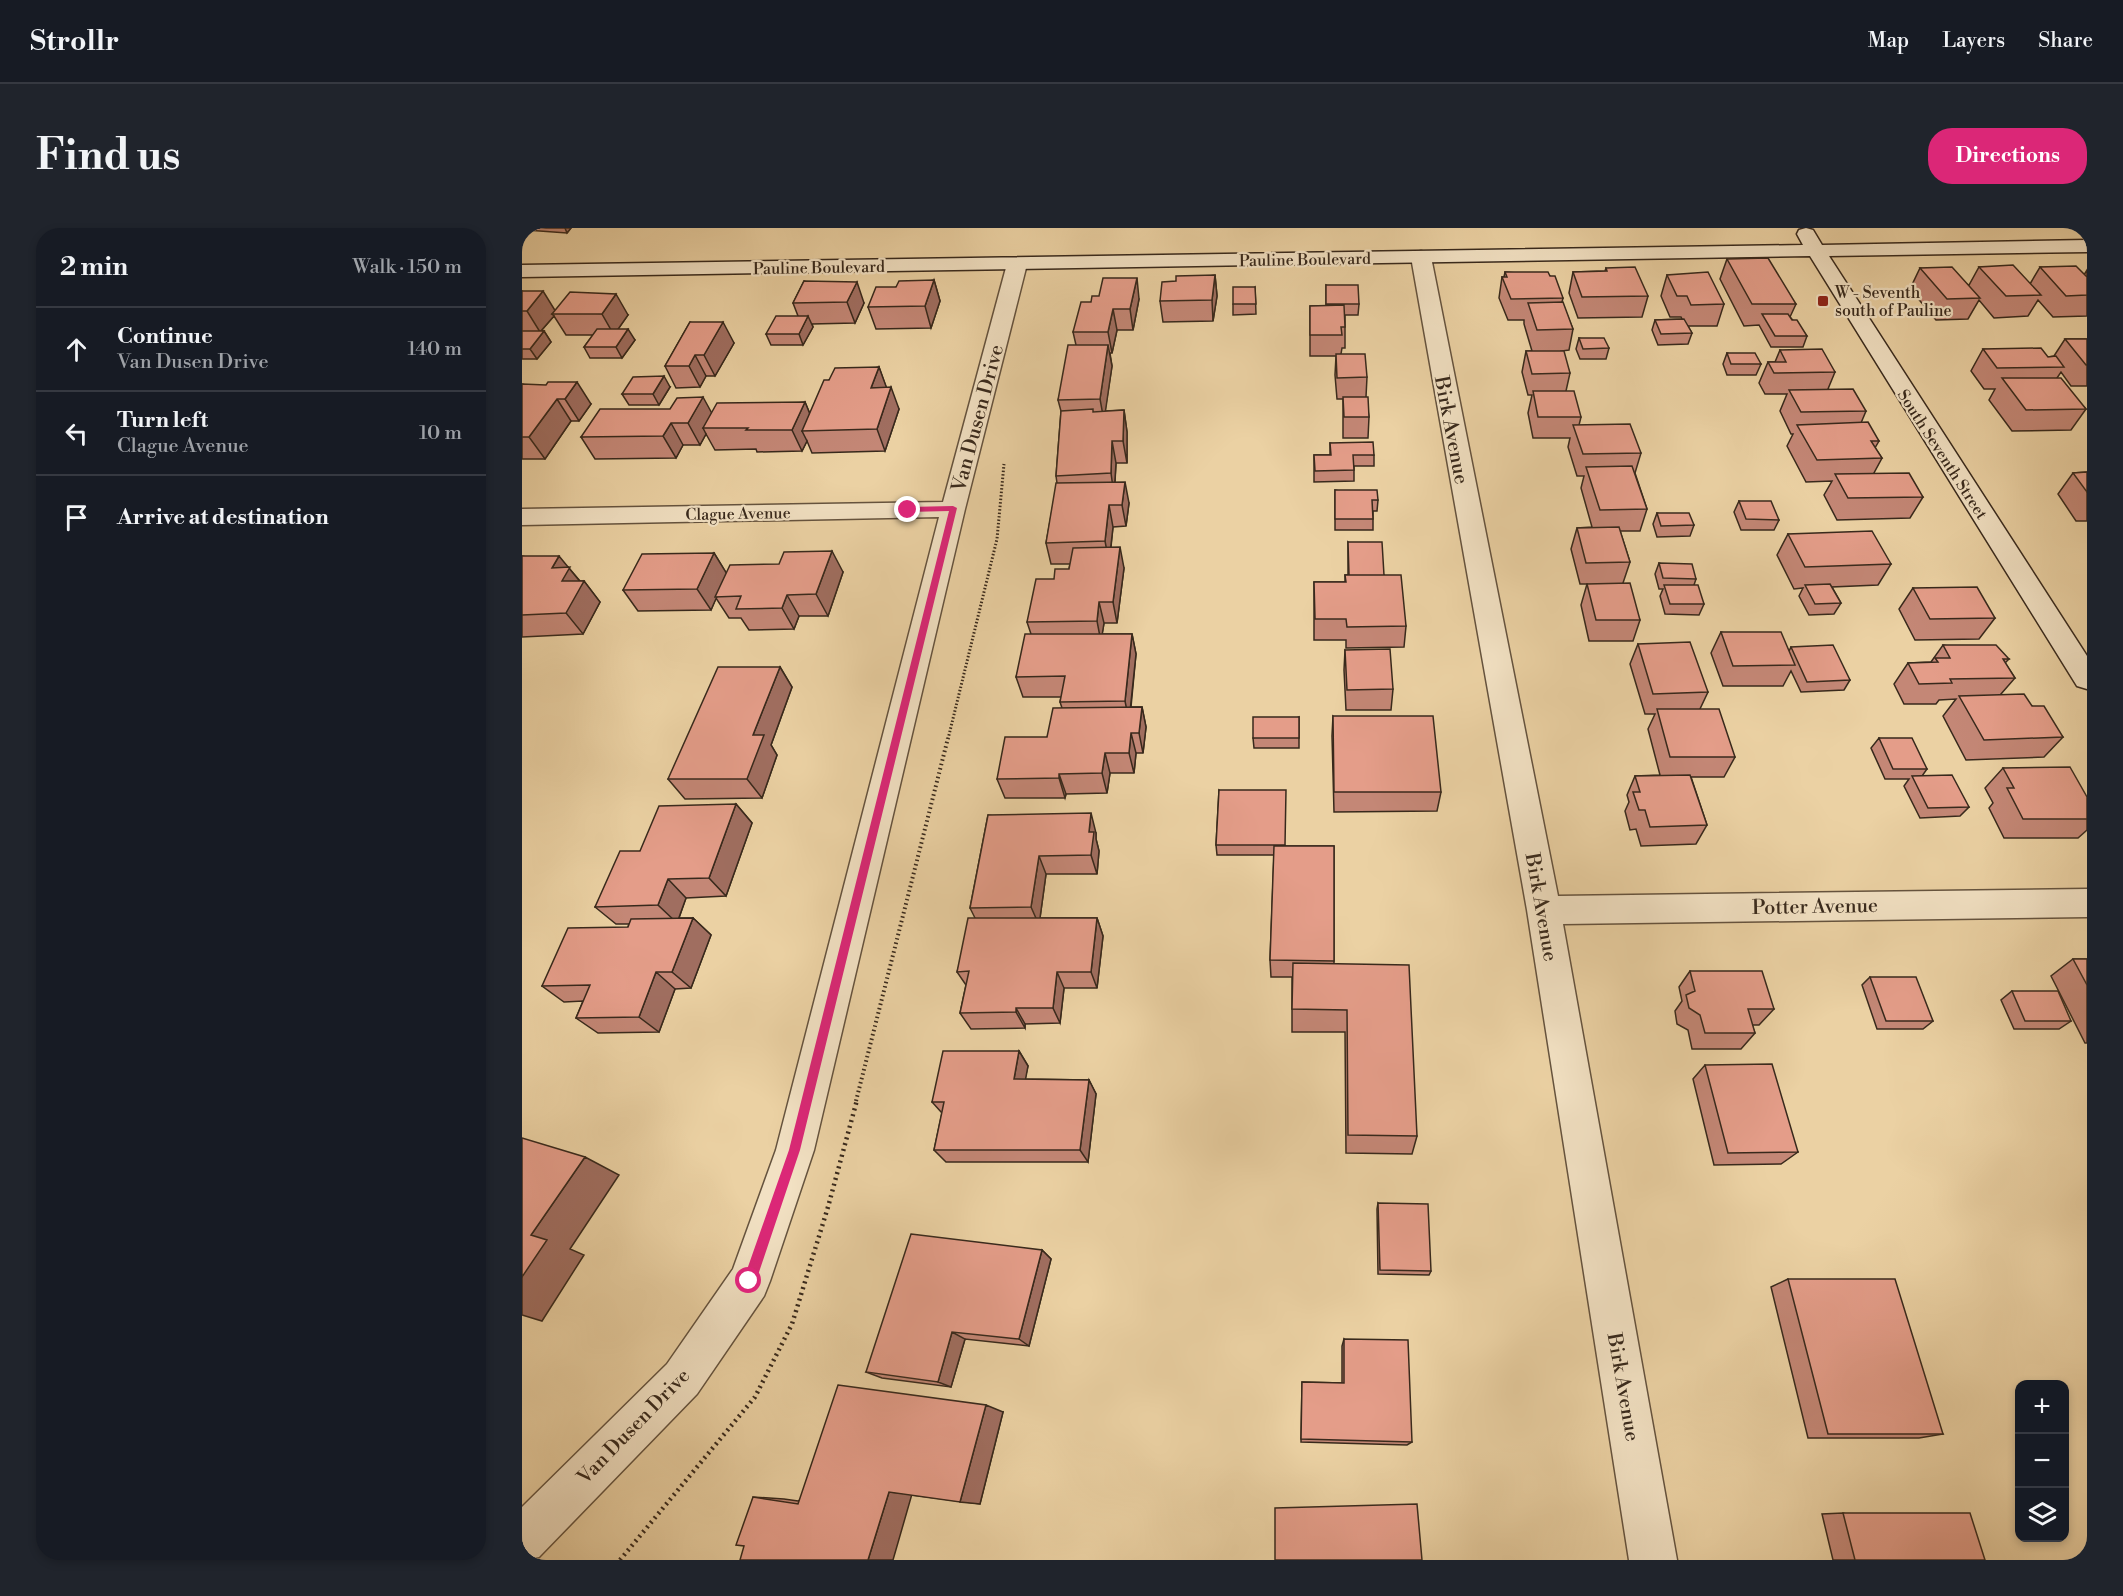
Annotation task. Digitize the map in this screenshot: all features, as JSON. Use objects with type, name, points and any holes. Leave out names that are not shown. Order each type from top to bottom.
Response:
[{"type":"street","name":"South Seventh Street","points":[[1802,228],[2087,679]]},
{"type":"street","name":"Pauline Boulevard","points":[[522,272],[2087,246]]},
{"type":"street","name":"Birk Avenue","points":[[1421,257],[1544,910],[1653,1560]]},
{"type":"street","name":"Van Dusen Drive","points":[[522,1540],[682,1379],[749,1281],[795,1150],[953,508],[1017,264]]},
{"type":"street","name":"Clague Avenue","points":[[522,517],[953,508]]},
{"type":"street","name":"Potter Avenue","points":[[1544,910],[2087,903]]},
{"type":"building","points":[[1768,258],[1796,304],[1752,304],[1727,259]]},
{"type":"building","points":[[2013,265],[2041,295],[2006,296],[1979,267]]},
{"type":"building","points":[[2076,266],[2087,277],[2087,295],[2066,296],[2040,267]]},
{"type":"building","points":[[1635,267],[1648,296],[1582,297],[1573,272],[1607,271],[1606,268]]},
{"type":"building","points":[[1952,267],[1980,298],[1947,299],[1920,268]]},
{"type":"building","points":[[1505,272],[1548,272],[1550,276],[1555,276],[1563,298],[1511,299],[1502,277],[1507,277]]},
{"type":"building","points":[[1708,272],[1724,304],[1691,305],[1687,296],[1677,296],[1667,275]]},
{"type":"building","points":[[1215,275],[1212,300],[1160,301],[1162,282],[1176,281],[1176,276]]},
{"type":"building","points":[[1103,278],[1137,278],[1130,309],[1113,309],[1108,332],[1073,332],[1081,302],[1091,302],[1092,296],[1099,296]]},
{"type":"building","points":[[934,280],[925,306],[868,307],[876,287],[896,287],[899,281]]},
{"type":"building","points":[[804,281],[857,282],[847,302],[793,303]]},
{"type":"building","points":[[1326,285],[1358,285],[1359,304],[1326,304]]},
{"type":"building","points":[[1233,287],[1255,287],[1256,304],[1233,304]]},
{"type":"building","points":[[522,291],[543,291],[527,311],[522,311]]},
{"type":"building","points":[[570,292],[616,294],[602,314],[552,314]]},
{"type":"building","points":[[1563,302],[1573,329],[1537,330],[1528,303]]},
{"type":"building","points":[[1344,305],[1345,327],[1341,327],[1342,335],[1310,335],[1310,306]]},
{"type":"building","points":[[1762,314],[1788,314],[1792,320],[1797,320],[1807,336],[1775,336]]},
{"type":"building","points":[[776,316],[808,316],[799,334],[766,334]]},
{"type":"building","points":[[1684,319],[1692,333],[1661,334],[1655,320]]},
{"type":"building","points":[[690,322],[723,322],[704,355],[695,355],[689,366],[665,366]]},
{"type":"building","points":[[597,329],[628,329],[616,347],[584,347]]},
{"type":"building","points":[[522,331],[544,331],[530,349],[522,349]]},
{"type":"building","points":[[1579,338],[1604,338],[1609,348],[1583,349]]},
{"type":"building","points":[[2065,339],[2087,339],[2087,365],[2086,365]]},
{"type":"building","points":[[1068,345],[1108,345],[1100,399],[1058,400]]},
{"type":"building","points":[[2041,348],[2048,357],[2056,356],[2064,367],[1997,368],[1983,349]]},
{"type":"building","points":[[1822,349],[1835,372],[1774,373],[1768,362],[1786,362],[1780,350]]},
{"type":"building","points":[[1526,351],[1564,351],[1570,373],[1532,374]]},
{"type":"building","points":[[1727,353],[1755,353],[1761,364],[1731,364]]},
{"type":"building","points":[[1336,354],[1365,354],[1367,377],[1337,378]]},
{"type":"building","points":[[879,367],[871,388],[891,387],[877,429],[802,431],[824,380],[829,380],[835,368]]},
{"type":"building","points":[[664,376],[653,394],[622,394],[633,377]]},
{"type":"building","points":[[2002,378],[2061,378],[2086,409],[2026,410]]},
{"type":"building","points":[[548,382],[577,382],[565,399],[557,399],[529,437],[522,437],[522,384],[546,385]]},
{"type":"building","points":[[1853,389],[1866,411],[1801,412],[1789,390]]},
{"type":"building","points":[[1533,391],[1574,391],[1581,417],[1538,417]]},
{"type":"building","points":[[703,397],[688,423],[671,423],[663,436],[581,437],[600,409],[670,409],[677,398]]},
{"type":"building","points":[[1343,397],[1368,397],[1369,417],[1344,417]]},
{"type":"building","points":[[805,402],[792,430],[703,428],[717,403]]},
{"type":"building","points":[[1093,409],[1093,412],[1124,410],[1123,441],[1112,441],[1111,473],[1056,476],[1061,411]]},
{"type":"building","points":[[1868,422],[1879,441],[1871,441],[1882,458],[1817,460],[1797,425]]},
{"type":"building","points":[[1630,424],[1641,453],[1583,454],[1573,425]]},
{"type":"building","points":[[1373,442],[1374,455],[1353,455],[1354,470],[1315,471],[1314,455],[1331,455],[1330,443]]},
{"type":"building","points":[[1632,466],[1647,509],[1600,510],[1586,467]]},
{"type":"building","points":[[2087,472],[2087,492],[2073,473]]},
{"type":"building","points":[[1909,473],[1923,497],[1848,498],[1835,474]]},
{"type":"building","points":[[1125,482],[1122,505],[1109,505],[1105,541],[1046,543],[1056,483]]},
{"type":"building","points":[[1335,490],[1377,490],[1378,500],[1372,500],[1373,519],[1335,519]]},
{"type":"building","points":[[1739,501],[1771,501],[1779,520],[1746,519]]},
{"type":"building","points":[[1657,513],[1689,513],[1694,525],[1661,526]]},
{"type":"building","points":[[1619,527],[1630,562],[1586,563],[1577,528]]},
{"type":"building","points":[[1872,531],[1891,564],[1805,567],[1788,534]]},
{"type":"building","points":[[1348,542],[1382,542],[1384,575],[1349,575]]},
{"type":"building","points":[[1120,547],[1113,602],[1099,602],[1097,621],[1027,622],[1036,579],[1054,579],[1055,569],[1069,569],[1073,548]]},
{"type":"building","points":[[832,551],[816,594],[787,595],[782,608],[736,609],[741,596],[715,597],[730,565],[779,564],[784,552]]},
{"type":"building","points":[[714,553],[697,589],[623,590],[642,554]]},
{"type":"building","points":[[522,556],[559,556],[552,568],[570,567],[562,581],[584,581],[566,613],[522,615]]},
{"type":"building","points":[[1659,563],[1692,564],[1696,579],[1663,578]]},
{"type":"building","points":[[1345,575],[1401,575],[1406,626],[1347,627],[1346,619],[1315,619],[1314,582],[1346,582]]},
{"type":"building","points":[[1630,583],[1640,620],[1596,620],[1587,584]]},
{"type":"building","points":[[1830,584],[1841,603],[1815,604],[1805,585]]},
{"type":"building","points":[[1664,585],[1698,585],[1704,604],[1670,604]]},
{"type":"building","points":[[1977,587],[1995,618],[1930,619],[1913,588]]},
{"type":"building","points":[[1721,632],[1781,632],[1795,665],[1733,666]]},
{"type":"building","points":[[1025,634],[1132,634],[1125,701],[1060,702],[1065,676],[1016,677]]},
{"type":"building","points":[[1690,642],[1708,692],[1653,694],[1638,644]]},
{"type":"building","points":[[1833,645],[1850,680],[1807,682],[1791,647]]},
{"type":"building","points":[[1943,645],[1996,645],[2009,659],[2003,659],[2015,678],[1950,679],[1952,683],[1919,684],[1908,663],[1938,662],[1935,658],[1950,658]]},
{"type":"building","points":[[1390,649],[1393,689],[1347,690],[1345,650]]},
{"type":"building","points":[[718,667],[780,667],[753,735],[764,735],[747,779],[668,779]]},
{"type":"building","points":[[2024,694],[2032,706],[2044,706],[2063,737],[1984,740],[1959,696]]},
{"type":"building","points":[[1142,707],[1139,733],[1131,733],[1129,753],[1105,753],[1102,773],[1059,774],[1059,778],[997,779],[1005,737],[1047,737],[1053,708]]},
{"type":"building","points":[[1657,709],[1719,709],[1735,757],[1670,757]]},
{"type":"building","points":[[1333,716],[1433,716],[1441,792],[1334,792]]},
{"type":"building","points":[[1253,717],[1299,717],[1299,738],[1253,738]]},
{"type":"building","points":[[1879,738],[1912,738],[1927,769],[1893,769]]},
{"type":"building","points":[[2070,767],[2087,797],[2087,819],[2023,819],[2007,788],[2014,788],[2003,768]]},
{"type":"building","points":[[1690,775],[1707,825],[1650,827],[1645,810],[1639,810],[1633,792],[1640,792],[1635,776]]},
{"type":"building","points":[[1952,775],[1969,807],[1928,808],[1912,776]]},
{"type":"building","points":[[1219,790],[1286,790],[1285,845],[1216,845]]},
{"type":"building","points":[[736,804],[709,878],[668,879],[658,905],[595,907],[620,851],[640,851],[659,806]]},
{"type":"building","points":[[1091,813],[1089,832],[1094,832],[1091,855],[1039,856],[1031,907],[970,908],[988,815]]},
{"type":"building","points":[[1274,846],[1334,846],[1334,961],[1270,960]]},
{"type":"building","points":[[693,918],[672,972],[656,972],[639,1017],[576,1018],[590,985],[542,986],[568,928],[628,927],[631,919]]},
{"type":"building","points":[[968,918],[1097,918],[1091,972],[1057,972],[1053,1008],[1016,1008],[1016,1012],[960,1013],[969,971],[957,972]]},
{"type":"building","points":[[2073,959],[2087,959],[2087,985]]},
{"type":"building","points":[[1293,963],[1409,965],[1417,1136],[1348,1135],[1347,1010],[1292,1009]]},
{"type":"building","points":[[1690,971],[1762,971],[1774,1009],[1748,1009],[1755,1033],[1705,1033],[1700,1015],[1689,1008],[1686,995],[1695,991]]},
{"type":"building","points":[[1870,977],[1916,977],[1933,1021],[1886,1021]]},
{"type":"building","points":[[2012,991],[2058,991],[2071,1021],[2025,1021]]},
{"type":"building","points":[[943,1051],[1019,1051],[1014,1079],[1089,1080],[1080,1150],[934,1150],[944,1102],[932,1102]]},
{"type":"building","points":[[1772,1064],[1798,1152],[1728,1153],[1705,1065]]},
{"type":"building","points":[[522,1138],[585,1157],[531,1235],[547,1240],[522,1277]]},
{"type":"building","points":[[1378,1203],[1428,1204],[1431,1271],[1380,1270]]},
{"type":"building","points":[[911,1234],[1042,1250],[1019,1339],[952,1332],[938,1382],[866,1372]]},
{"type":"building","points":[[1788,1279],[1895,1279],[1943,1434],[1828,1434]]},
{"type":"building","points":[[1344,1339],[1408,1340],[1412,1442],[1301,1439],[1302,1382],[1344,1383]]},
{"type":"building","points":[[838,1385],[986,1405],[960,1502],[889,1492],[868,1560],[740,1560],[744,1546],[736,1545],[753,1497],[798,1504]]},
{"type":"building","points":[[1417,1504],[1422,1560],[1275,1560],[1275,1508]]},
{"type":"building","points":[[1843,1513],[1970,1513],[1985,1560],[1855,1560]]},
{"type":"place","name":"W - Seventh south of Pauline","points":[[1823,301]]},
{"type":"route","points":[[749,1281],[795,1150],[953,508],[908,510]]}]
